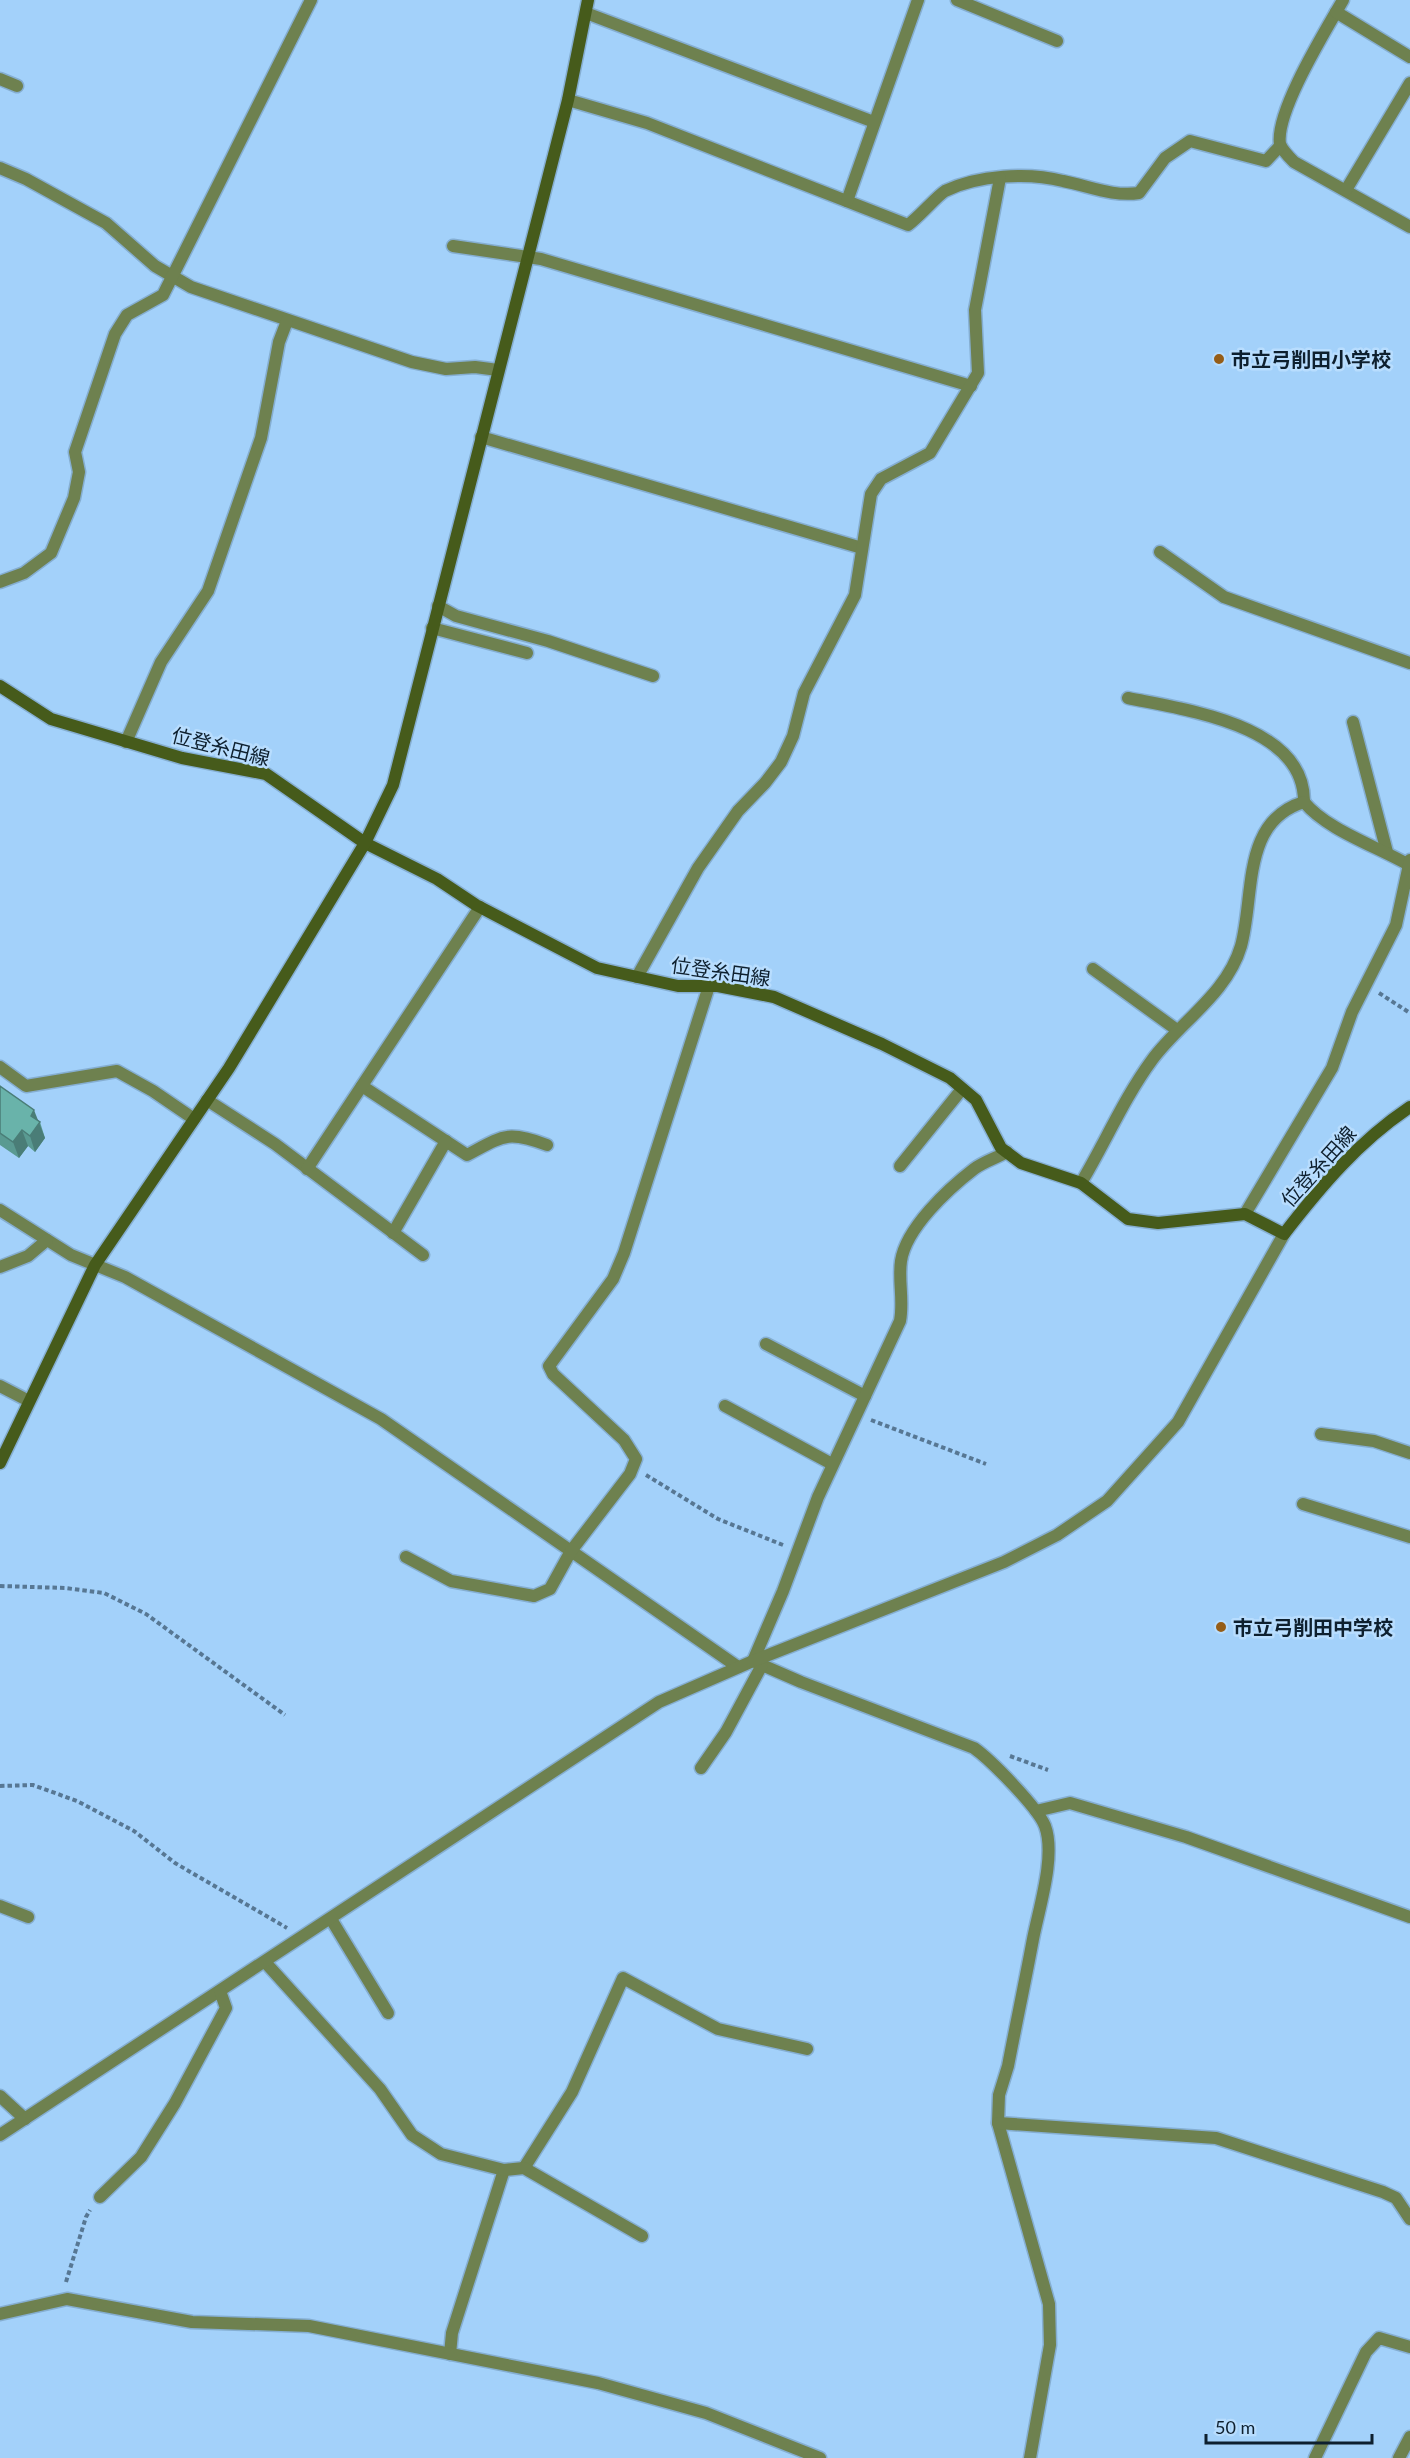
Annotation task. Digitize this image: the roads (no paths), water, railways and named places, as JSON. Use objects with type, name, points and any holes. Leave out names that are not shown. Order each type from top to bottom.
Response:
[{"type":"main road","points":[[0,1463],[95,1265],[207,1100],[365,843],[393,784],[568,100],[587,6]]},
{"type":"main road","name":"位登糸田線","points":[[0,686],[51,718],[182,758],[266,774],[365,843],[437,879],[480,907],[597,968],[678,986],[709,986],[774,997],[882,1044],[950,1078],[976,1100],[1001,1148],[1021,1163],[1081,1183],[1128,1219],[1158,1223],[1245,1214],[1284,1234],[1324,1182],[1377,1130],[1410,1107]]},
{"type":"street","points":[[0,582],[24,573],[51,553],[74,498],[79,472],[75,452],[115,334],[127,315],[163,295],[311,0]]},
{"type":"street","points":[[846,201],[918,0]]},
{"type":"street","points":[[957,0],[1058,41]]},
{"type":"street","points":[[568,100],[647,123],[908,225],[923,214],[944,192],[987,179],[1060,180],[1122,196],[1139,193],[1165,158],[1190,141],[1266,161],[1280,146],[1281,126],[1306,68],[1343,0]]},
{"type":"street","points":[[587,6],[874,123]]},
{"type":"street","points":[[1336,12],[1410,57]]},
{"type":"street","points":[[0,79],[17,86]]},
{"type":"street","points":[[1346,190],[1410,83]]},
{"type":"street","points":[[1280,146],[1294,162],[1410,227]]},
{"type":"street","points":[[0,168],[26,179],[106,224],[155,266],[191,287],[412,362],[446,369],[475,367],[498,370]]},
{"type":"street","points":[[637,977],[698,868],[738,811],[781,762],[792,736],[804,693],[855,595],[870,494],[880,479],[930,453],[978,373],[975,310],[1000,178]]},
{"type":"street","points":[[453,246],[541,260],[971,386]]},
{"type":"street","points":[[126,742],[161,662],[212,580],[261,438],[279,342],[287,321]]},
{"type":"street","points":[[481,437],[862,548]]},
{"type":"street","points":[[1160,552],[1224,597],[1410,663]]},
{"type":"street","points":[[438,606],[456,616],[548,641],[653,676]]},
{"type":"street","points":[[432,628],[527,653]]},
{"type":"street","points":[[1128,698],[1184,709],[1262,735],[1277,745],[1295,764],[1304,785],[1304,802],[1312,811],[1341,831],[1409,862],[1396,925],[1352,1012],[1332,1068],[1245,1214]]},
{"type":"street","points":[[1353,722],[1387,852]]},
{"type":"street","points":[[1081,1183],[1150,1063],[1230,973],[1241,946],[1252,873],[1262,836],[1274,817],[1304,802]]},
{"type":"street","points":[[307,1169],[480,907]]},
{"type":"street","points":[[1093,969],[1177,1030]]},
{"type":"street","points":[[406,1557],[451,1581],[534,1596],[549,1589],[571,1551],[633,1467],[636,1459],[624,1440],[553,1374],[549,1366],[613,1279],[624,1253],[709,986]]},
{"type":"street","points":[[0,1067],[26,1086],[117,1071],[153,1091],[194,1119]]},
{"type":"street","points":[[362,1086],[467,1155],[504,1136],[523,1136],[547,1145]]},
{"type":"street","points":[[900,1166],[962,1089]]},
{"type":"street","points":[[207,1100],[275,1143],[423,1255]]},
{"type":"street","points":[[393,1233],[446,1140]]},
{"type":"street","points":[[701,1768],[726,1732],[757,1663],[832,1464],[900,1321],[904,1303],[901,1262],[907,1243],[929,1211],[975,1168],[1007,1152]]},
{"type":"street","points":[[0,1210],[71,1255],[125,1277],[381,1419],[738,1667]]},
{"type":"street","points":[[0,2135],[659,1702],[738,1667],[757,1663],[1004,1562],[1058,1535],[1107,1501],[1178,1422],[1284,1234]]},
{"type":"street","points":[[0,1267],[28,1256],[47,1240]]},
{"type":"street","points":[[766,1344],[865,1396]]},
{"type":"street","points":[[0,1386],[29,1401]]},
{"type":"street","points":[[725,1406],[832,1464]]},
{"type":"street","points":[[1321,1434],[1374,1441],[1410,1453]]},
{"type":"street","points":[[1303,1504],[1410,1537]]},
{"type":"street","points":[[757,1663],[974,1748],[992,1761],[1036,1811],[1045,1825],[1049,1844],[1045,1878],[1008,2066],[999,2095],[998,2123],[1049,2304],[1050,2345],[1029,2458]]},
{"type":"street","points":[[1036,1811],[1070,1803],[1186,1837],[1410,1917]]},
{"type":"street","points":[[0,1906],[27,1917]]},
{"type":"street","points":[[331,1919],[388,2013]]},
{"type":"street","points":[[266,1962],[381,2089],[412,2135],[441,2154],[504,2170],[524,2168],[642,2236]]},
{"type":"street","points":[[524,2168],[572,2092],[623,1978],[718,2029],[807,2049]]},
{"type":"street","points":[[100,2197],[141,2157],[175,2103],[226,2008],[220,1991]]},
{"type":"street","points":[[0,2096],[25,2119]]},
{"type":"street","points":[[998,2123],[1216,2138],[1383,2192],[1396,2198],[1410,2218]]},
{"type":"street","points":[[450,2354],[452,2333],[504,2170]]},
{"type":"street","points":[[0,2314],[67,2299],[192,2322],[309,2326],[598,2383],[706,2413],[820,2458]]},
{"type":"street","points":[[1315,2458],[1366,2352],[1379,2338],[1410,2347]]},
{"type":"street","points":[[1399,2458],[1410,2437]]},
{"type":"place","name":"市立弓削田小学校","points":[[1219,359]]},
{"type":"place","name":"市立弓削田中学校","points":[[1221,1627]]}]
